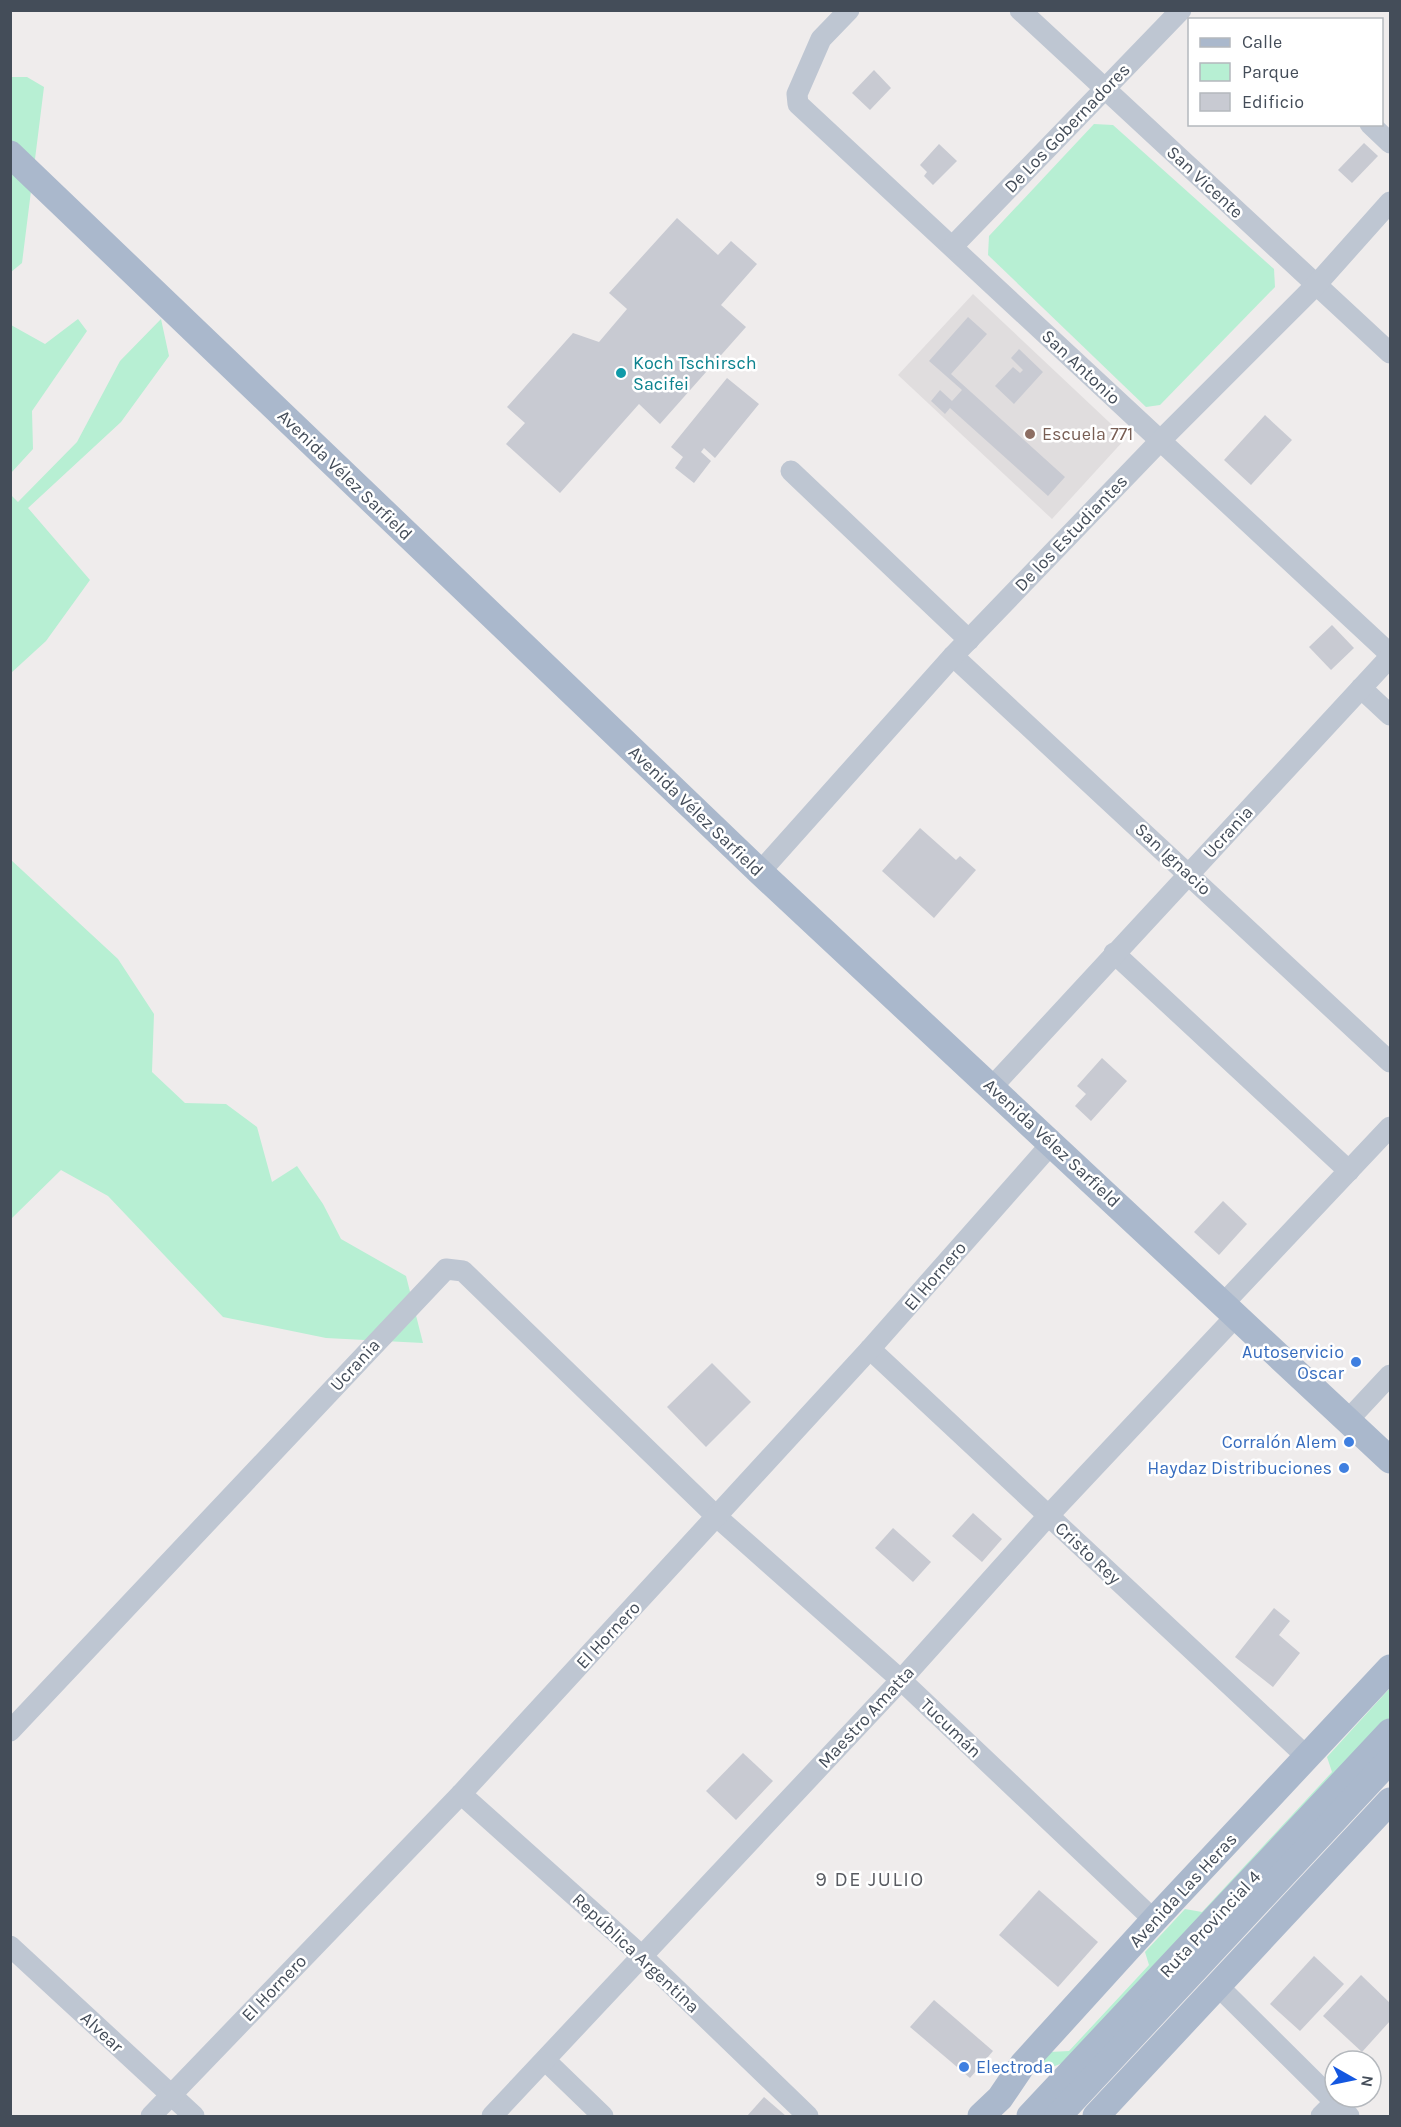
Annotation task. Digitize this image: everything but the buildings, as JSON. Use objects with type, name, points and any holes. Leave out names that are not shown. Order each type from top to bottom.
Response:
[{"type":"main road","name":"Avenida Vélez Sarfield","points":[[10,154],[760,872],[1390,1460]]},
{"type":"main road","name":"Avenida Las Heras","points":[[990,2107],[1023,2064],[1154,1920],[1390,1668]]},
{"type":"main road","name":"Ruta Provincial 4","points":[[1030,2116],[1390,1732]]},
{"type":"main road","name":"Ruta Provincial 4","points":[[1058,2116],[1385,1771]]},
{"type":"main road","points":[[1096,2116],[1390,1801]]},
{"type":"main road","points":[[990,2107],[1079,2064]]},
{"type":"street","name":"San Antonio","points":[[849,10],[821,39],[797,94],[798,104],[1390,655]]},
{"type":"street","name":"San Vicente","points":[[1020,10],[1390,353]]},
{"type":"street","name":"De Los Gobernadores","points":[[953,246],[1181,10]]},
{"type":"street","points":[[1372,126],[1390,143]]},
{"type":"street","name":"De los Estudiantes","points":[[760,872],[953,656],[1160,441],[1316,285],[1390,202]]},
{"type":"street","points":[[791,471],[969,640]]},
{"type":"street","name":"Ucrania","points":[[992,1087],[1390,655]]},
{"type":"street","name":"San Ignacio","points":[[953,656],[1390,1062]]},
{"type":"street","points":[[1361,687],[1390,715]]},
{"type":"street","points":[[1114,953],[1349,1171]]},
{"type":"street","points":[[1230,1309],[1390,1127]]},
{"type":"street","name":"El Hornero","points":[[151,2116],[461,1794],[870,1349],[1052,1143]]},
{"type":"street","name":"Ucrania","points":[[10,1731],[446,1269],[463,1270],[717,1517]]},
{"type":"street","name":"Maestro Amatta","points":[[492,2116],[901,1680],[1230,1309]]},
{"type":"street","name":"Cristo Rey","points":[[870,1349],[1307,1756]]},
{"type":"street","points":[[1348,1420],[1390,1375]]},
{"type":"street","name":"Tucumán","points":[[717,1517],[901,1680],[1154,1920]]},
{"type":"street","name":"República Argentina","points":[[461,1794],[643,1957],[808,2116]]},
{"type":"street","name":"Alvear","points":[[10,1946],[194,2116]]},
{"type":"street","points":[[1218,1986],[1335,2112]]},
{"type":"street","points":[[546,2061],[603,2116]]},
{"type":"shaded area","points":[[973,294],[1126,438],[1052,519],[898,375]]},
{"type":"green space","points":[[11,77],[27,77],[44,87],[22,263],[11,272]]},
{"type":"green space","points":[[1094,124],[1113,125],[1274,269],[1275,287],[1160,405],[1146,407],[988,255],[989,236]]},
{"type":"green space","points":[[78,319],[87,331],[32,411],[33,449],[11,473],[11,325],[45,344]]},
{"type":"green space","points":[[161,319],[169,356],[121,422],[28,508],[90,580],[46,641],[11,673],[11,495],[18,502],[77,442],[120,361]]},
{"type":"green space","points":[[10,859],[118,959],[154,1014],[152,1072],[185,1103],[226,1104],[257,1127],[272,1182],[297,1166],[323,1204],[341,1239],[406,1276],[423,1343],[326,1338],[223,1317],[108,1196],[61,1170],[11,1219]]},
{"type":"green space","points":[[1390,1688],[1390,1718],[1075,2058],[1040,2072],[1035,2071],[1034,2069],[1050,2052],[1069,2051],[1149,1965],[1145,1952],[1185,1909],[1202,1912],[1332,1772],[1327,1757]]},
{"type":"place","name":"Koch Tschirsch Sacifei","points":[[621,373]]},
{"type":"place","name":"Escuela 771","points":[[1030,434]]},
{"type":"place","name":"Autoservicio Oscar","points":[[1356,1362]]},
{"type":"place","name":"Corralón Alem","points":[[1349,1442]]},
{"type":"place","name":"Haydaz Distribuciones","points":[[1344,1468]]},
{"type":"place","name":"Electroda","points":[[964,2067]]},
{"type":"district","name":"9 DE JULIO","points":[[870,1879]]}]
